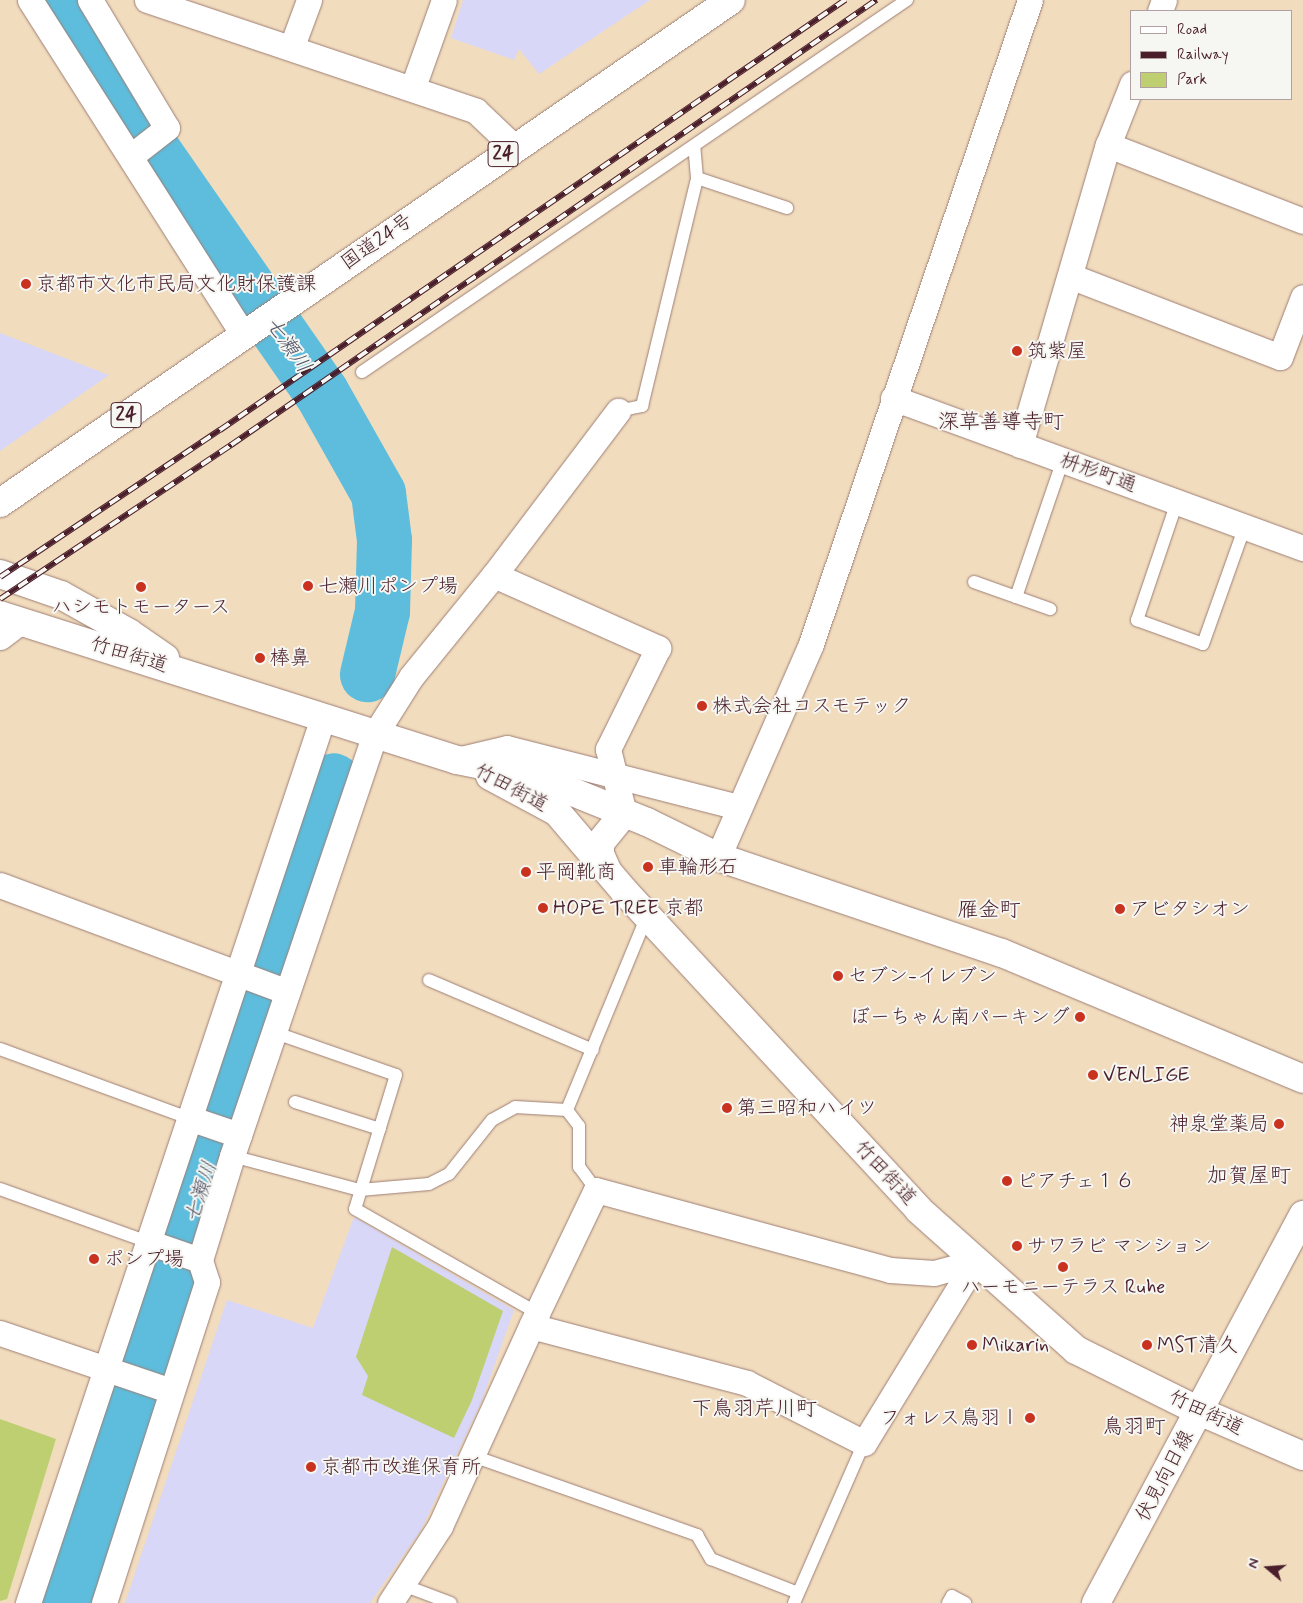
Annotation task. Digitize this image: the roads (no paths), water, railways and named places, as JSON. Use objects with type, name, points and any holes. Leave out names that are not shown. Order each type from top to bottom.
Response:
[{"type":"main road","name":"国道24号","points":[[0,503],[514,147],[731,0]]},
{"type":"main road","points":[[0,574],[61,596],[129,633],[185,672]]},
{"type":"main road","name":"竹田街道","points":[[10,618],[185,672],[457,760],[531,775],[624,812],[718,857],[1002,952],[1303,1078]]},
{"type":"main road","name":"竹田街道","points":[[457,760],[557,812],[607,870],[919,1210],[975,1262],[1076,1350],[1200,1411],[1303,1456]]},
{"type":"main road","points":[[607,870],[600,854],[600,843],[624,812]]},
{"type":"main road","name":"伏見向日線","points":[[1096,1603],[1303,1216]]},
{"type":"street","points":[[30,0],[136,152],[248,331]]},
{"type":"street","points":[[90,0],[167,128],[162,134],[136,152]]},
{"type":"street","points":[[292,46],[309,0]]},
{"type":"street","points":[[413,87],[444,0]]},
{"type":"street","points":[[718,857],[738,807],[811,644],[893,398],[1030,0]]},
{"type":"street","points":[[160,2],[413,87],[476,111],[514,147]]},
{"type":"street","points":[[1020,445],[1108,145],[1130,89]]},
{"type":"street","points":[[1108,145],[1303,221]]},
{"type":"street","points":[[1070,276],[1280,357],[1303,297]]},
{"type":"street","name":"枡形町通","points":[[893,398],[1303,548]]},
{"type":"street","points":[[28,1603],[115,1373],[157,1245],[274,1032],[263,984],[375,734],[411,676],[494,575],[618,411]]},
{"type":"street","points":[[494,575],[658,648],[608,749],[624,812]]},
{"type":"street","points":[[0,638],[10,618]]},
{"type":"street","points":[[104,1603],[164,1389],[207,1282],[196,1258],[219,1133],[263,984],[323,717]]},
{"type":"street","points":[[457,760],[507,748],[738,807]]},
{"type":"street","points":[[0,885],[263,984]]},
{"type":"street","points":[[397,1594],[440,1526],[596,1190],[890,1270],[934,1273],[975,1262]]},
{"type":"street","points":[[157,1245],[196,1258]]},
{"type":"street","points":[[534,1320],[747,1383],[864,1443],[975,1262]]},
{"type":"street","points":[[0,1333],[164,1389]]},
{"type":"lane","points":[[362,372],[907,0]]},
{"type":"lane","points":[[618,411],[642,406],[697,178],[694,146]]},
{"type":"lane","points":[[697,178],[787,208]]},
{"type":"lane","points":[[1016,597],[1063,460]]},
{"type":"lane","points":[[1178,502],[1136,620],[1203,644],[1245,526]]},
{"type":"lane","points":[[974,582],[1050,609]]},
{"type":"lane","points":[[566,1110],[593,1050],[648,915]]},
{"type":"lane","points":[[429,980],[593,1050]]},
{"type":"lane","points":[[274,1032],[396,1075],[355,1209],[534,1320]]},
{"type":"lane","points":[[0,1049],[219,1133],[360,1190],[429,1184],[449,1174],[492,1120],[515,1107],[566,1110],[579,1126],[579,1167],[596,1190]]},
{"type":"lane","points":[[294,1102],[380,1128]]},
{"type":"lane","points":[[0,1189],[157,1245]]},
{"type":"lane","points":[[473,1456],[697,1535],[711,1559],[796,1598],[864,1443]]},
{"type":"lane","points":[[397,1594],[451,1603]]},
{"type":"lane","points":[[948,1603],[952,1596],[965,1603]]},
{"type":"waterway","name":"七瀬川","points":[[56,0],[117,88],[140,132],[321,392],[378,493],[384,540],[382,611],[367,674]]},
{"type":"waterway","name":"七瀬川","points":[[69,1603],[333,780]]},
{"type":"railway","points":[[0,577],[220,430],[845,0]]},
{"type":"railway","points":[[0,599],[231,445],[876,0]]},
{"type":"place","name":"京都市文化市民局文化財保護課","points":[[26,284]]},
{"type":"place","name":"筑紫屋","points":[[1017,351]]},
{"type":"place","name":"七瀬川ポンプ場","points":[[308,586]]},
{"type":"place","name":"ハシモトモータース","points":[[141,587]]},
{"type":"place","name":"棒鼻","points":[[260,658]]},
{"type":"place","name":"株式会社コスモテック","points":[[702,706]]},
{"type":"place","name":"車輪形石","points":[[648,867]]},
{"type":"place","name":"平岡靴商","points":[[526,872]]},
{"type":"place","name":"HOPE TREE 京都","points":[[543,908]]},
{"type":"place","name":"アビタシオン","points":[[1120,909]]},
{"type":"place","name":"セブン-イレブン","points":[[838,976]]},
{"type":"place","name":"ぼーちゃん南パーキング","points":[[1080,1017]]},
{"type":"place","name":"VENLIGE","points":[[1093,1075]]},
{"type":"place","name":"第三昭和ハイツ","points":[[727,1108]]},
{"type":"place","name":"神泉堂薬局","points":[[1279,1124]]},
{"type":"place","name":"ピアチェ１６","points":[[1007,1181]]},
{"type":"place","name":"サワラビ マンション","points":[[1017,1246]]},
{"type":"place","name":"ポンプ場","points":[[94,1259]]},
{"type":"place","name":"ハーモニーテラス Ruhe","points":[[1063,1267]]},
{"type":"place","name":"Mikarin","points":[[972,1345]]},
{"type":"place","name":"MST清久","points":[[1147,1345]]},
{"type":"place","name":"フォレス鳥羽Ⅰ","points":[[1030,1418]]},
{"type":"place","name":"京都市改進保育所","points":[[311,1467]]},
{"type":"district","name":"深草善導寺町","points":[[1001,422]]},
{"type":"district","name":"雁金町","points":[[989,910]]},
{"type":"district","name":"加賀屋町","points":[[1249,1176]]},
{"type":"district","name":"下鳥羽芹川町","points":[[754,1409]]},
{"type":"district","name":"鳥羽町","points":[[1134,1427]]}]
